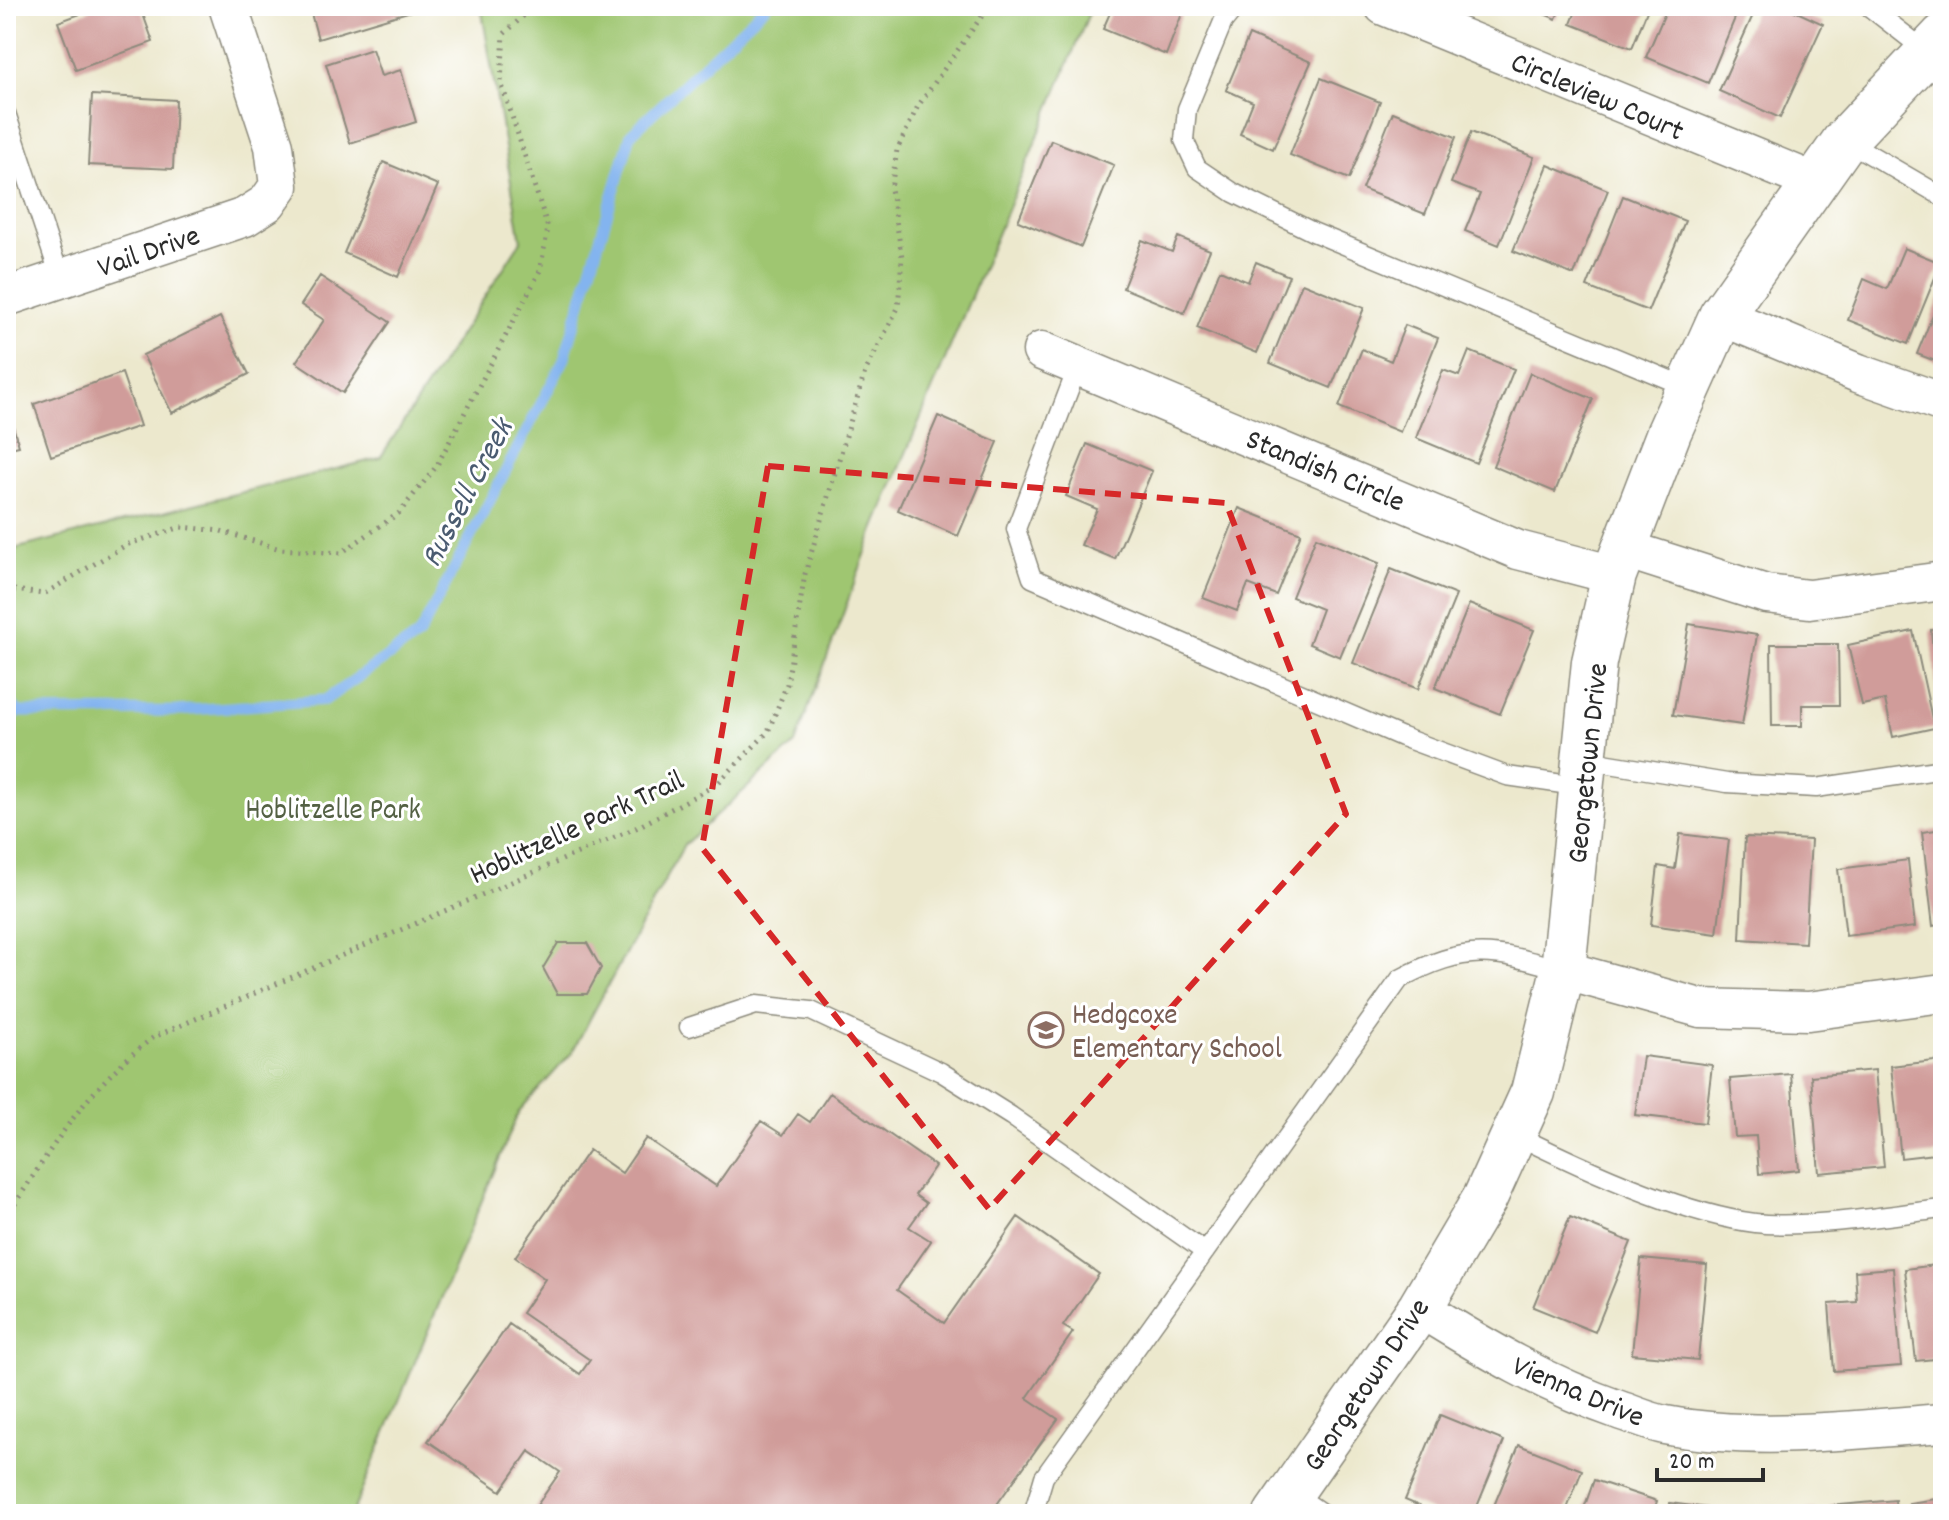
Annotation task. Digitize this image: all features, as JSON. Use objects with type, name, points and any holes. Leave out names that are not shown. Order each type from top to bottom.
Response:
[{"type":"street","name":"Vail Drive","points":[[6,297],[245,217],[267,203],[279,186],[274,146],[228,6]]},
{"type":"street","name":"Circleview Court","points":[[1384,6],[1814,182]]},
{"type":"street","name":"Georgetown Drive","points":[[1297,1507],[1485,1198],[1533,1092],[1563,970],[1594,662],[1618,561],[1689,388],[1721,316],[1814,182],[1845,140],[1935,44]]},
{"type":"street","points":[[1721,316],[1858,373],[1943,403]]},
{"type":"street","name":"Standish Circle","points":[[1042,351],[1518,550],[1618,561],[1766,594],[1809,599],[1943,581]]},
{"type":"street","points":[[1563,970],[1700,1008],[1808,1011],[1943,993]]},
{"type":"street","name":"Vienna Drive","points":[[1420,1308],[1488,1350],[1568,1392],[1662,1425],[1726,1433],[1826,1432],[1943,1423]]},
{"type":"lane","points":[[1236,6],[1223,22],[1187,109],[1184,140],[1197,168],[1234,193],[1313,232],[1689,388]]},
{"type":"lane","points":[[1868,6],[1935,44]]},
{"type":"lane","points":[[6,113],[61,280]]},
{"type":"lane","points":[[1845,140],[1943,197]]},
{"type":"lane","points":[[1078,366],[1016,529],[1032,578],[1402,737],[1507,776],[1584,773],[1816,788],[1943,769]]},
{"type":"lane","points":[[1033,1514],[1044,1477],[1400,979],[1429,964],[1466,953],[1501,952],[1563,970]]},
{"type":"lane","points":[[689,1027],[756,1005],[811,1011],[941,1072],[1011,1116],[1205,1252]]},
{"type":"lane","points":[[1514,1134],[1578,1166],[1692,1208],[1766,1224],[1943,1209]]},
{"type":"path","points":[[6,589],[44,594],[126,545],[181,527],[221,531],[280,549],[341,553],[399,513],[436,467],[540,271],[548,228],[501,82],[504,34],[534,6]]},
{"type":"path","name":"Hoblitzelle Park Trail","points":[[6,1218],[82,1105],[118,1063],[154,1037],[638,827],[717,784],[768,732],[787,684],[805,574],[865,372],[898,308],[902,257],[891,189],[897,150],[918,106],[989,6]]},
{"type":"highlighted area","points":[[768,466],[1226,503],[1346,814],[989,1209],[702,848]]},
{"type":"green space","name":"Hoblitzelle Park","points":[[481,6],[1092,6],[874,530],[795,744],[684,845],[571,1054],[519,1111],[352,1514],[6,1514],[6,551],[380,458],[521,241]]},
{"type":"building","points":[[90,6],[140,6],[153,42],[76,70],[58,22],[91,10]]},
{"type":"building","points":[[309,6],[410,6],[411,11],[318,39]]},
{"type":"building","points":[[1113,6],[1185,6],[1166,55],[1103,29]]},
{"type":"building","points":[[1525,6],[1561,6],[1556,19]]},
{"type":"building","points":[[1578,6],[1649,6],[1632,48],[1571,24]]},
{"type":"building","points":[[1668,6],[1740,6],[1708,83],[1646,57]]},
{"type":"building","points":[[1757,6],[1784,6],[1823,24],[1780,118],[1719,91]]},
{"type":"building","points":[[1249,35],[1311,62],[1273,149],[1240,134],[1253,102],[1226,90]]},
{"type":"building","points":[[372,49],[381,76],[401,70],[416,122],[350,143],[326,64]]},
{"type":"building","points":[[1321,78],[1380,102],[1349,179],[1290,155]]},
{"type":"building","points":[[92,95],[176,100],[173,169],[88,165]]},
{"type":"building","points":[[1393,112],[1456,137],[1425,214],[1362,189]]},
{"type":"building","points":[[1471,132],[1534,157],[1499,245],[1465,231],[1480,194],[1451,183]]},
{"type":"building","points":[[1051,140],[1114,165],[1081,247],[1018,221]]},
{"type":"building","points":[[383,162],[438,185],[398,277],[344,253]]},
{"type":"building","points":[[1548,165],[1608,190],[1574,275],[1513,251]]},
{"type":"building","points":[[1623,196],[1685,221],[1648,311],[1587,287]]},
{"type":"building","points":[[1178,237],[1210,250],[1184,313],[1123,288],[1142,240],[1172,252]]},
{"type":"building","points":[[1904,248],[1941,263],[1908,344],[1848,320],[1864,279],[1887,289]]},
{"type":"building","points":[[1256,262],[1289,276],[1257,353],[1197,328],[1220,270],[1248,282]]},
{"type":"building","points":[[320,276],[390,322],[343,393],[296,362],[324,320],[301,305]]},
{"type":"building","points":[[1302,283],[1364,308],[1331,388],[1270,363]]},
{"type":"building","points":[[1940,297],[1943,298],[1943,364],[1917,354]]},
{"type":"building","points":[[220,317],[249,374],[172,413],[143,355]]},
{"type":"building","points":[[1405,325],[1438,338],[1400,432],[1339,407],[1362,349],[1391,361]]},
{"type":"building","points":[[1469,351],[1514,369],[1476,463],[1416,438],[1443,370],[1459,376]]},
{"type":"building","points":[[122,373],[140,426],[51,456],[34,404]]},
{"type":"building","points":[[1530,373],[1593,399],[1555,492],[1493,466]]},
{"type":"building","points":[[6,403],[19,446],[6,449]]},
{"type":"building","points":[[938,416],[998,442],[958,536],[898,510]]},
{"type":"building","points":[[1087,444],[1152,471],[1115,559],[1081,545],[1097,509],[1066,496]]},
{"type":"building","points":[[1239,508],[1301,533],[1276,595],[1248,584],[1237,611],[1203,598]]},
{"type":"building","points":[[1316,537],[1379,563],[1340,657],[1309,644],[1322,609],[1292,597]]},
{"type":"building","points":[[1391,569],[1456,595],[1418,689],[1353,663]]},
{"type":"building","points":[[1469,604],[1534,630],[1500,714],[1435,688]]},
{"type":"building","points":[[1689,624],[1757,635],[1742,725],[1673,715]]},
{"type":"building","points":[[1943,629],[1943,692],[1937,693],[1931,630]]},
{"type":"building","points":[[1913,631],[1934,728],[1893,737],[1885,700],[1862,705],[1848,645]]},
{"type":"building","points":[[1771,644],[1838,644],[1839,705],[1802,705],[1802,726],[1772,726]]},
{"type":"building","points":[[1943,829],[1943,924],[1933,926],[1922,832]]},
{"type":"building","points":[[1680,834],[1729,840],[1717,934],[1651,925],[1658,866],[1675,869]]},
{"type":"building","points":[[1745,837],[1811,840],[1805,943],[1740,939]]},
{"type":"building","points":[[1908,860],[1915,927],[1846,936],[1838,869]]},
{"type":"building","points":[[558,943],[587,943],[601,968],[587,994],[557,994],[543,968]]},
{"type":"building","points":[[1643,1056],[1712,1065],[1705,1123],[1635,1115]]},
{"type":"building","points":[[1943,1060],[1943,1153],[1901,1158],[1891,1066]]},
{"type":"building","points":[[1875,1070],[1884,1167],[1819,1173],[1811,1076]]},
{"type":"building","points":[[1791,1074],[1799,1170],[1759,1174],[1756,1136],[1735,1137],[1730,1079]]},
{"type":"building","points":[[830,1093],[935,1166],[915,1195],[926,1203],[909,1227],[931,1241],[897,1290],[944,1323],[1018,1217],[1099,1274],[1063,1326],[1073,1332],[1027,1398],[1058,1419],[990,1514],[531,1514],[560,1472],[529,1451],[501,1491],[428,1441],[509,1324],[580,1374],[590,1360],[522,1313],[545,1279],[515,1257],[589,1150],[622,1173],[646,1138],[716,1186],[761,1121],[783,1135],[798,1114],[810,1122]]},
{"type":"building","points":[[1570,1217],[1631,1242],[1595,1332],[1533,1307]]},
{"type":"building","points":[[1641,1259],[1707,1265],[1698,1360],[1632,1354]]},
{"type":"building","points":[[1943,1264],[1943,1358],[1916,1361],[1905,1269]]},
{"type":"building","points":[[1893,1268],[1901,1366],[1834,1371],[1829,1304],[1857,1302],[1855,1271]]},
{"type":"building","points":[[1440,1415],[1504,1441],[1474,1514],[1438,1514],[1405,1500]]},
{"type":"building","points":[[1519,1445],[1582,1470],[1565,1514],[1508,1514],[1493,1508]]},
{"type":"building","points":[[1594,1480],[1657,1501],[1653,1514],[1582,1514]]},
{"type":"building","points":[[1943,1498],[1943,1514],[1910,1514],[1909,1503]]},
{"type":"building","points":[[1895,1500],[1896,1514],[1831,1514],[1830,1506]]},
{"type":"building","points":[[1670,1503],[1738,1512],[1669,1514]]},
{"type":"building","points":[[1816,1509],[1816,1514],[1782,1514],[1782,1512]]},
{"type":"waterway","name":"Russell Creek","points":[[6,722],[19,712],[176,711],[325,700],[419,635],[564,360],[631,134],[766,6]]},
{"type":"waterway","points":[[6,699],[19,712]]},
{"type":"place","name":"Hedgcoxe Elementary School","points":[[1046,1030]]}]
